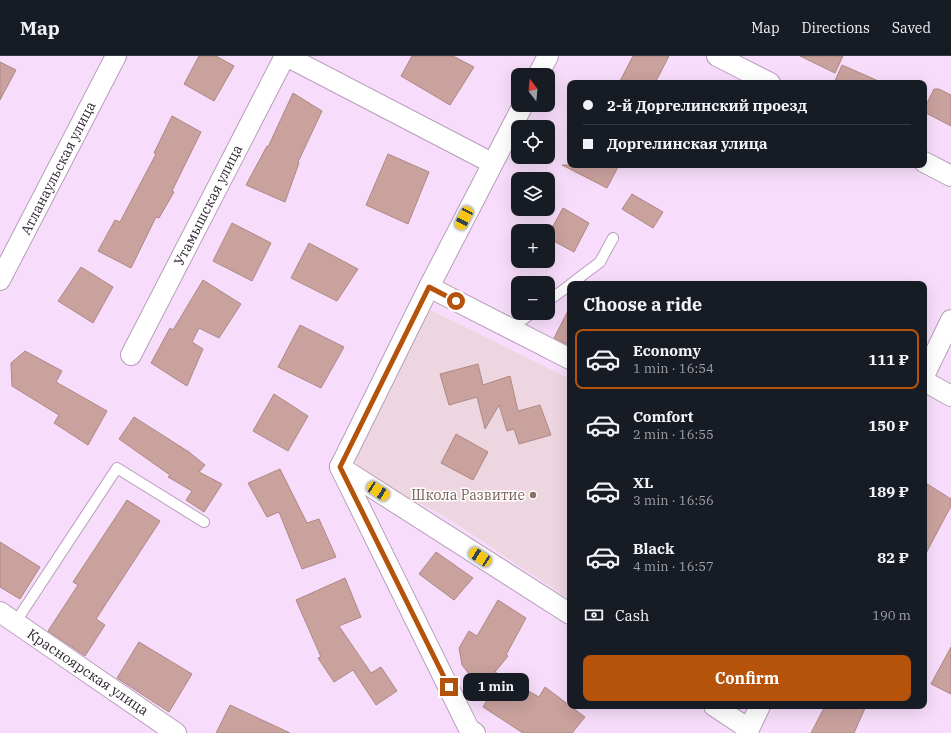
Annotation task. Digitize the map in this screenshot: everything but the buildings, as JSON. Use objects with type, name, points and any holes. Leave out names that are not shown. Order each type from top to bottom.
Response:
[{"type":"street","name":"Атланаульская улица","points":[[0,280],[116,56]]},
{"type":"street","points":[[286,56],[492,163]]},
{"type":"street","name":"Утамышская улица","points":[[132,355],[286,56]]},
{"type":"street","points":[[542,68],[548,56]]},
{"type":"street","points":[[717,56],[764,80]]},
{"type":"street","points":[[340,467],[429,287],[519,112]]},
{"type":"street","points":[[927,164],[951,176]]},
{"type":"street","points":[[429,287],[567,357]]},
{"type":"street","points":[[927,370],[951,320]]},
{"type":"street","points":[[927,383],[951,396]]},
{"type":"street","points":[[340,467],[567,612]]},
{"type":"street","points":[[340,467],[469,728],[475,733]]},
{"type":"street","name":"Красноярская улица","points":[[8,617],[176,733]]},
{"type":"street","points":[[718,709],[748,731],[759,709]]},
{"type":"lane","points":[[574,281],[600,262],[613,238]]},
{"type":"lane","points":[[555,296],[567,286]]},
{"type":"lane","points":[[511,328],[522,320]]},
{"type":"lane","points":[[8,617],[117,468],[204,522]]},
{"type":"shaded area","points":[[424,307],[567,378],[567,598],[451,520],[360,472],[353,453]]},
{"type":"place","name":"Школа Развитие","points":[[533,495]]},
{"type":"route","points":[[449,687],[340,467],[429,287],[456,301]]}]
